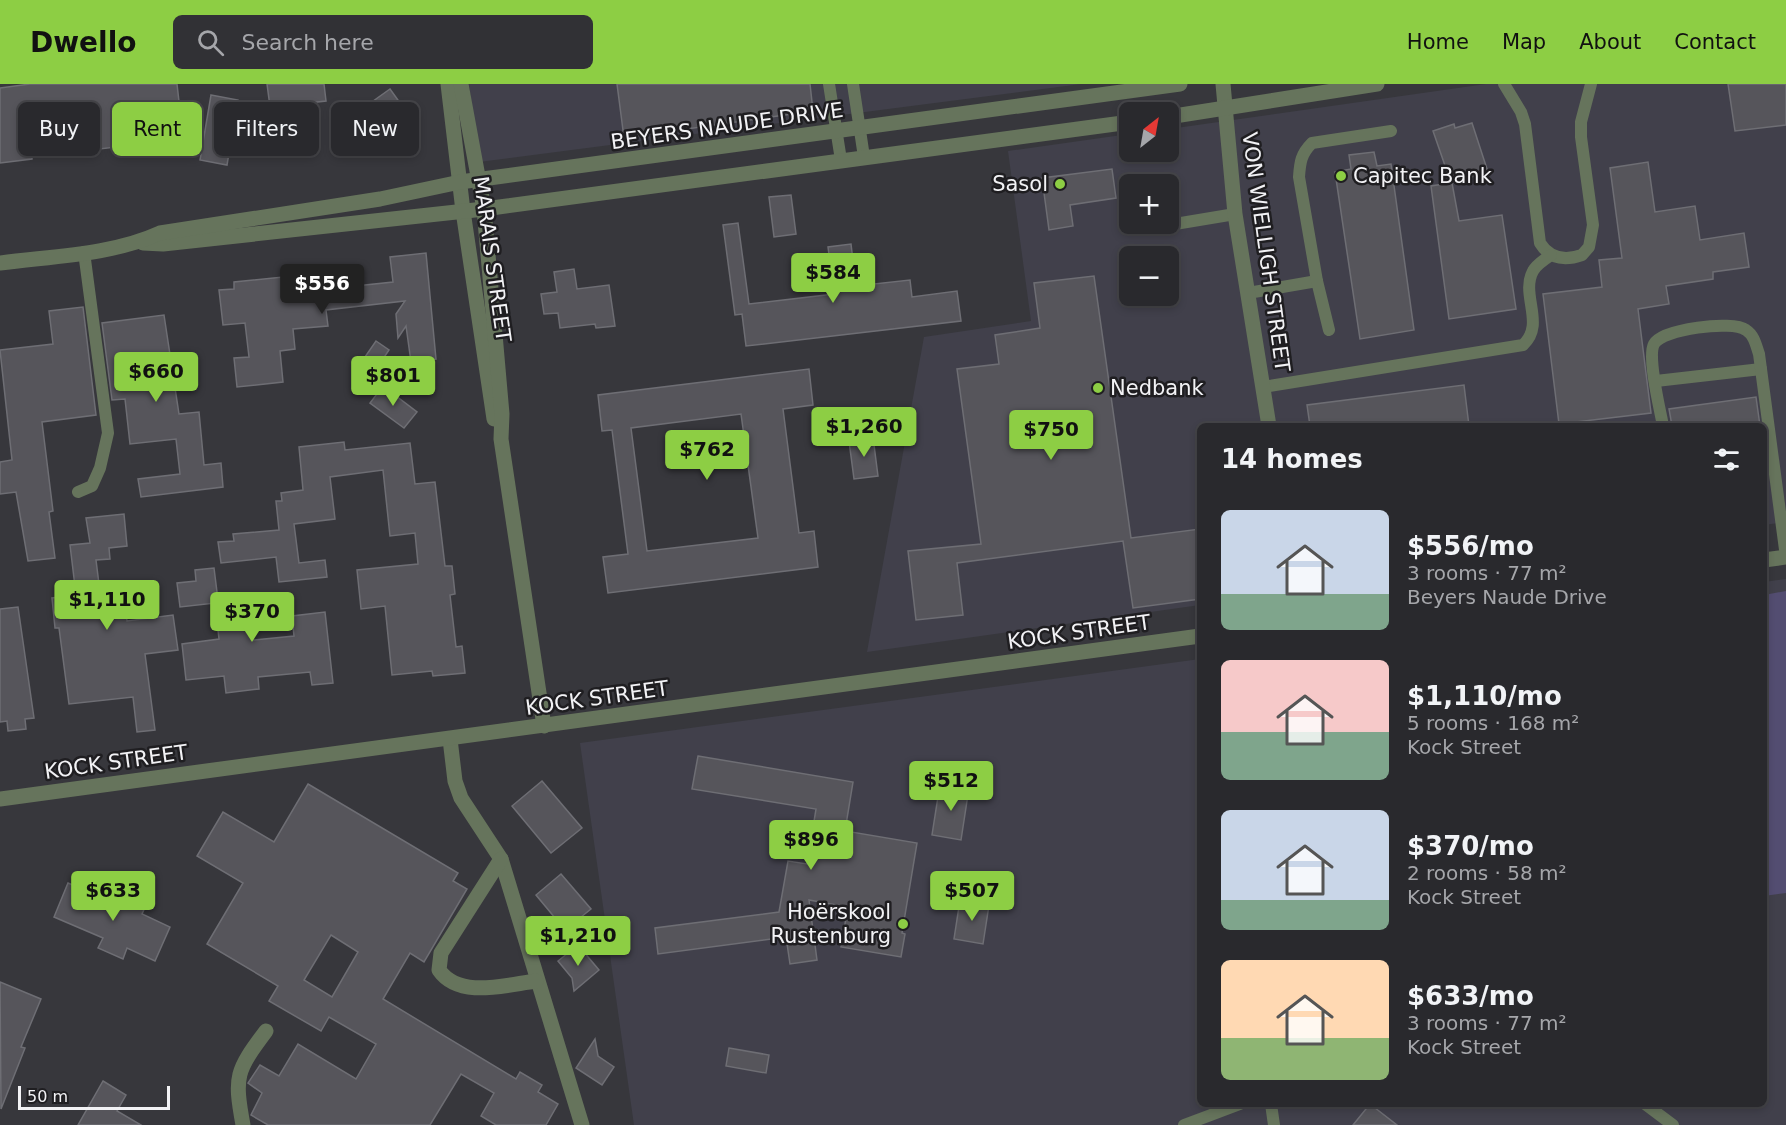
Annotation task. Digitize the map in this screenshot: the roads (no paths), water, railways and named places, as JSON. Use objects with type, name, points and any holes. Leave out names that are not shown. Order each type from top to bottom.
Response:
[{"type":"street","name":"MARAIS STREET","points":[[448,84],[463,211],[492,413],[501,439],[544,726]]},
{"type":"street","name":"MARAIS STREET","points":[[461,84],[484,209],[502,414],[501,439]]},
{"type":"street","name":"BEYERS NAUDE DRIVE","points":[[0,263],[84,252],[140,242],[160,233],[380,199],[460,183],[1180,84]]},
{"type":"street","name":"VON WIELLIGH STREET","points":[[1223,84],[1235,214],[1269,423]]},
{"type":"street","points":[[1179,116],[1226,110],[1377,84]]},
{"type":"street","name":"BEYERS NAUDE DRIVE","points":[[140,242],[163,244],[484,209],[1119,123]]},
{"type":"street","points":[[1767,560],[1786,557]]},
{"type":"street","name":"KOCK STREET","points":[[0,799],[1197,636]]},
{"type":"street","points":[[450,739],[455,781],[461,798],[501,859],[536,981],[582,1125]]},
{"type":"street","points":[[501,859],[441,953],[439,970],[446,980],[475,989],[536,981]]},
{"type":"street","points":[[243,1125],[237,1085],[239,1072],[266,1031]]},
{"type":"lane","points":[[829,84],[841,160]]},
{"type":"lane","points":[[853,84],[864,157]]},
{"type":"lane","points":[[1504,84],[1521,112],[1525,124],[1538,236],[1545,250],[1561,258],[1582,255],[1592,237],[1593,225],[1581,137],[1581,122],[1591,84]]},
{"type":"lane","points":[[1329,330],[1317,281],[1299,177],[1303,151],[1312,143],[1324,140],[1391,131]]},
{"type":"lane","points":[[1179,223],[1235,214]]},
{"type":"lane","points":[[78,492],[92,486],[100,468],[108,433],[84,252]]},
{"type":"lane","points":[[1263,387],[1523,345],[1529,340],[1534,326],[1530,279],[1533,270],[1551,255]]},
{"type":"lane","points":[[1248,293],[1317,281]]},
{"type":"lane","points":[[1663,423],[1653,346],[1659,337],[1669,333],[1720,326],[1735,326],[1746,330],[1754,339],[1761,369],[1786,557]]},
{"type":"lane","points":[[1656,381],[1761,369]]},
{"type":"lane","points":[[1184,1125],[1232,1107]]},
{"type":"lane","points":[[1271,1107],[1274,1125]]},
{"type":"lane","points":[[1650,1107],[1673,1125]]},
{"type":"place","name":"Capitec Bank","points":[[1341,176]]},
{"type":"place","name":"Sasol","points":[[1060,184]]},
{"type":"place","name":"Nedbank","points":[[1098,388]]},
{"type":"place","name":"Hoërskool Rustenburg","points":[[903,924]]}]
